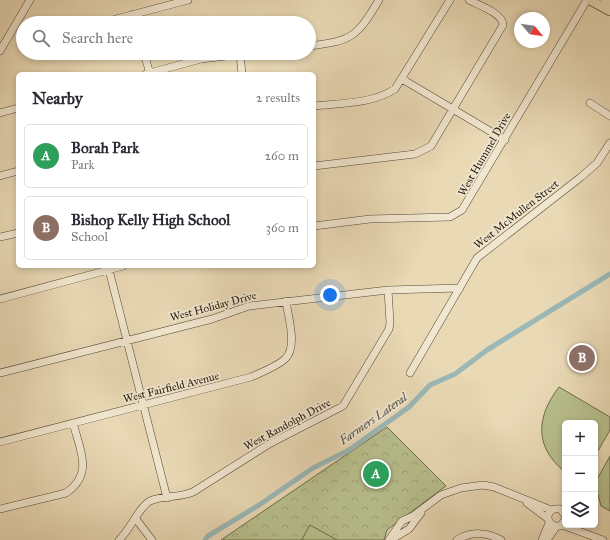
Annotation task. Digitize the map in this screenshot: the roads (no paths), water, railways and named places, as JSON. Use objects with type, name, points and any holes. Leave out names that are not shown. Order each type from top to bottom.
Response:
[{"type":"main road","points":[[588,0],[610,12]]},
{"type":"main road","points":[[605,0],[610,3]]},
{"type":"street","points":[[20,16],[30,0]]},
{"type":"street","points":[[127,16],[188,0]]},
{"type":"street","points":[[316,45],[340,42],[353,35],[366,22],[379,0]]},
{"type":"street","points":[[316,106],[378,98],[395,89],[450,0]]},
{"type":"street","points":[[316,166],[420,152],[431,146],[436,141],[502,28],[503,21],[484,3],[469,0]]},
{"type":"street","name":"West Hummel Drive","points":[[316,226],[370,219],[444,217],[456,215],[467,204],[588,0]]},
{"type":"street","points":[[0,51],[16,23]]},
{"type":"street","points":[[145,60],[148,72]]},
{"type":"street","points":[[155,72],[197,60]]},
{"type":"street","points":[[241,60],[242,72]]},
{"type":"street","points":[[402,79],[505,140]]},
{"type":"street","points":[[590,103],[610,116]]},
{"type":"street","points":[[0,113],[16,109]]},
{"type":"street","name":"West McMullen Street","points":[[410,374],[477,258],[581,177],[597,163],[610,143]]},
{"type":"street","points":[[0,176],[16,172]]},
{"type":"street","points":[[0,237],[16,233]]},
{"type":"street","points":[[0,299],[116,268]]},
{"type":"street","points":[[109,270],[167,498]]},
{"type":"street","name":"West Holiday Drive","points":[[0,373],[212,319],[249,306],[388,290],[460,288]]},
{"type":"street","name":"West Randolph Drive","points":[[120,540],[144,506],[150,501],[183,497],[269,444],[343,406],[389,329],[388,290]]},
{"type":"street","name":"West Fairfield Avenue","points":[[0,442],[245,380],[280,362],[289,354],[292,344],[286,301]]},
{"type":"street","points":[[0,509],[66,493],[80,481],[83,466],[73,424]]},
{"type":"street","points":[[390,540],[402,521],[413,516],[450,491],[472,486],[494,487],[551,510],[560,509],[562,511]]},
{"type":"street","points":[[517,496],[556,523],[601,539]]},
{"type":"street","points":[[390,540],[409,529],[429,504]]},
{"type":"street","points":[[547,540],[556,523],[551,510]]},
{"type":"street","points":[[136,519],[152,540]]},
{"type":"street","points":[[542,540],[556,523]]},
{"type":"street","points":[[583,528],[601,539]]},
{"type":"street","points":[[457,540],[468,535],[481,534],[491,535],[502,540]]},
{"type":"waterway","name":"Farmers Lateral","points":[[205,540],[208,536],[259,505],[313,468],[349,450],[409,407],[430,385],[455,374],[487,350],[610,274]]},
{"type":"place","name":"Bishop Kelly High School","points":[[582,358]]},
{"type":"place","name":"Borah Park","points":[[376,474]]}]
